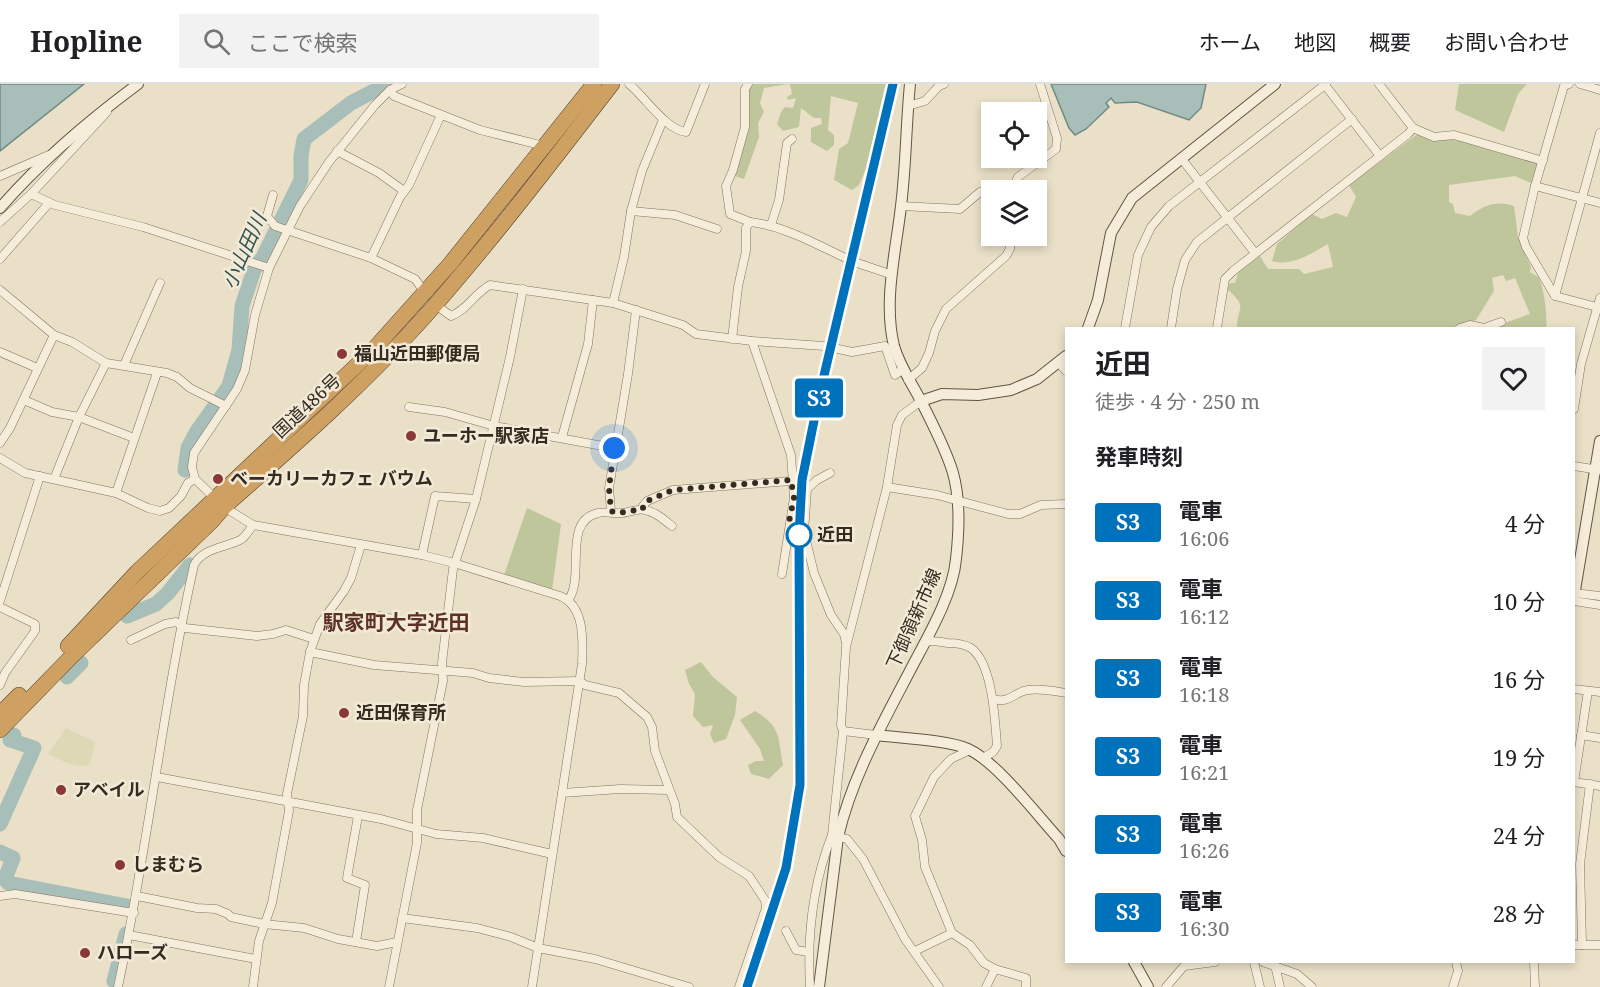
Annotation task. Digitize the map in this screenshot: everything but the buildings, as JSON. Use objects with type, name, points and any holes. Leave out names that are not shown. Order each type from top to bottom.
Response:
[{"type":"highway","name":"国道486号","points":[[0,714],[64,651],[137,572],[309,432],[383,360],[594,84]]},
{"type":"highway","name":"国道486号","points":[[430,300],[514,210],[612,84]]},
{"type":"highway","name":"国道486号","points":[[0,730],[72,656],[212,521],[219,503]]},
{"type":"street","points":[[0,208],[53,153],[138,84]]},
{"type":"street","points":[[402,84],[390,90],[338,151],[311,186],[287,229],[261,266],[255,315],[244,370],[237,389],[222,403],[194,453],[192,467],[195,480],[219,503],[253,525],[422,555],[454,563],[569,599],[576,608],[583,642],[580,681],[532,987]]},
{"type":"street","points":[[629,84],[663,120],[681,132],[686,132],[705,84]]},
{"type":"street","points":[[748,84],[745,88],[745,127],[726,186],[730,214],[750,222],[771,225],[837,252],[852,261],[892,274]]},
{"type":"street","name":"下御領新市線","points":[[819,987],[835,836],[876,735],[925,642],[948,591],[956,561],[958,520],[954,474],[921,401],[905,375],[894,346],[890,324],[892,274],[901,206],[910,84]]},
{"type":"street","points":[[908,106],[925,101],[939,86],[944,84]]},
{"type":"street","points":[[1017,180],[1056,149],[1057,138],[1041,84]]},
{"type":"street","points":[[1088,327],[1098,300],[1111,233],[1132,198],[1275,84]]},
{"type":"street","points":[[1125,327],[1137,255],[1151,227],[1169,206],[1325,84],[1380,156]]},
{"type":"street","points":[[1379,84],[1413,128],[1434,137],[1454,135],[1543,161]]},
{"type":"street","points":[[1569,84],[1564,86],[1535,186],[1523,238],[1555,297],[1597,307]]},
{"type":"street","points":[[1580,84],[1600,90]]},
{"type":"street","points":[[390,90],[394,96],[480,130],[545,146]]},
{"type":"street","points":[[1,223],[108,112],[107,107]]},
{"type":"street","points":[[371,258],[409,185],[441,115]]},
{"type":"street","points":[[1171,327],[1185,260],[1197,242],[1352,119]]},
{"type":"street","points":[[613,303],[624,257],[631,211],[642,171],[663,120]]},
{"type":"street","points":[[1217,327],[1225,279],[1413,128]]},
{"type":"street","points":[[1555,297],[1600,133]]},
{"type":"street","points":[[771,225],[779,200],[787,143],[792,139]]},
{"type":"street","points":[[338,151],[379,173],[404,191]]},
{"type":"street","points":[[0,176],[53,153]]},
{"type":"street","points":[[1181,158],[1255,253]]},
{"type":"street","points":[[1535,186],[1600,203]]},
{"type":"street","points":[[901,206],[960,209],[981,192]]},
{"type":"street","points":[[31,194],[49,202],[143,227],[261,266]]},
{"type":"street","points":[[273,195],[267,216],[275,226],[371,258],[416,279],[430,300],[451,316],[460,313],[480,290],[490,285],[613,303],[683,325],[696,334],[824,346]]},
{"type":"street","points":[[0,259],[49,202]]},
{"type":"street","points":[[631,211],[675,215],[717,229]]},
{"type":"street","points":[[732,339],[738,287],[746,251],[746,228],[750,222]]},
{"type":"street","points":[[834,348],[852,352],[885,346],[895,375],[905,375],[922,368],[930,353],[935,331],[946,309],[1006,256],[1010,246]]},
{"type":"street","points":[[123,366],[160,283]]},
{"type":"street","points":[[390,987],[417,843],[417,810],[443,681],[454,563],[476,499],[510,357],[523,289]]},
{"type":"street","points":[[0,290],[54,335],[72,342],[106,363],[167,373],[177,377],[190,388],[222,403]]},
{"type":"street","points":[[1575,394],[1577,363],[1600,298]]},
{"type":"street","points":[[562,437],[588,344],[593,300]]},
{"type":"street","points":[[611,511],[609,488],[636,310]]},
{"type":"street","points":[[1487,327],[1501,322]]},
{"type":"street","points":[[1463,327],[1470,325],[1479,327]]},
{"type":"street","points":[[0,443],[24,400],[54,335]]},
{"type":"street","points":[[752,341],[790,455],[794,498],[782,574]]},
{"type":"street","points":[[0,352],[37,368]]},
{"type":"street","points":[[54,478],[79,417],[106,363]]},
{"type":"street","points":[[810,987],[809,932],[824,855],[835,836],[843,731],[841,725],[846,647],[886,487],[897,425],[903,415],[921,401],[942,394],[978,395],[1011,390],[1064,364]]},
{"type":"street","points":[[116,492],[157,373]]},
{"type":"street","points":[[24,400],[52,412],[79,417],[135,438]]},
{"type":"street","points":[[409,406],[445,412],[494,426],[614,448]]},
{"type":"street","points":[[1575,589],[1598,470],[1600,441]]},
{"type":"street","points":[[0,458],[25,472],[116,492],[148,508],[160,511],[168,508],[181,496],[188,483],[195,480]]},
{"type":"street","points":[[1575,466],[1598,470]]},
{"type":"street","points":[[830,473],[807,489],[804,532],[813,573],[831,615],[844,634],[846,647]]},
{"type":"street","points":[[0,601],[40,476]]},
{"type":"street","points":[[643,509],[647,501],[673,490],[791,480]]},
{"type":"street","points":[[886,487],[937,495],[1008,514],[1020,514],[1041,505],[1065,504]]},
{"type":"street","points":[[422,555],[435,496],[476,499]]},
{"type":"street","points":[[569,599],[574,591],[577,571],[575,542],[579,529],[586,520],[596,513],[611,511],[618,513],[643,509],[655,513],[672,526]]},
{"type":"street","points":[[789,522],[804,532]]},
{"type":"street","points":[[118,987],[134,913],[181,625],[194,565],[198,557],[206,552],[243,539],[253,525]]},
{"type":"street","points":[[253,987],[259,940],[274,891],[289,811],[287,794],[303,716],[304,685],[310,652],[320,624],[351,578],[361,544]]},
{"type":"street","points":[[1575,594],[1600,596]]},
{"type":"street","points":[[1575,601],[1600,605]]},
{"type":"street","points":[[0,607],[35,624],[35,631],[5,673],[0,685]]},
{"type":"street","points":[[379,616],[446,630]]},
{"type":"street","points":[[131,640],[165,624],[176,622],[185,628],[256,636],[286,630],[314,639]]},
{"type":"street","points":[[925,642],[960,644],[976,652],[988,677],[993,699],[997,746],[993,752],[983,758]]},
{"type":"street","points":[[310,652],[374,665],[443,672],[447,670],[524,682],[580,681],[585,685],[619,693],[647,717],[652,727],[655,751],[677,817],[719,857],[749,876],[765,900],[766,908],[739,987]]},
{"type":"street","points":[[1575,688],[1600,693]]},
{"type":"street","points":[[993,699],[1009,700],[1027,690],[1065,693]]},
{"type":"street","points":[[1575,775],[1588,691]]},
{"type":"street","points":[[843,731],[954,745],[970,750],[983,758],[1063,836]]},
{"type":"street","points":[[1581,735],[1600,738]]},
{"type":"street","points":[[970,750],[951,759],[934,777],[915,816],[922,840],[925,867],[952,933],[970,945],[984,963],[995,969],[1026,978],[1026,987]]},
{"type":"street","points":[[157,777],[381,819],[436,834],[483,838],[552,854]]},
{"type":"street","points":[[1575,782],[1600,786]]},
{"type":"street","points":[[1582,945],[1580,864],[1590,784]]},
{"type":"street","points":[[562,793],[620,789],[669,790]]},
{"type":"street","points":[[356,942],[365,885],[347,878],[358,816]]},
{"type":"street","points":[[835,836],[847,838],[863,859],[905,939],[939,987]]},
{"type":"street","points":[[0,896],[15,894],[134,913]]},
{"type":"street","points":[[137,896],[197,908],[216,909],[231,917],[264,924],[304,928],[376,946],[397,942]]},
{"type":"street","points":[[402,918],[477,928],[511,937],[538,948],[596,959],[688,987]]},
{"type":"street","points":[[786,931],[796,950],[808,952]]},
{"type":"street","points":[[915,951],[952,933]]},
{"type":"street","points":[[129,935],[256,959]]},
{"type":"street","points":[[1575,945],[1600,945]]},
{"type":"street","points":[[1135,963],[1148,987]]},
{"type":"street","points":[[1166,987],[1184,966],[1207,963]]},
{"type":"street","points":[[1254,963],[1260,987]]},
{"type":"street","points":[[1267,963],[1297,974],[1312,987]]},
{"type":"street","points":[[1453,987],[1458,971],[1456,963]]},
{"type":"street","points":[[1534,963],[1535,987]]},
{"type":"street","points":[[1275,965],[1280,987]]},
{"type":"street","points":[[986,987],[995,969]]},
{"type":"shaded area","points":[[66,728],[95,742],[90,765],[69,764],[48,754]]},
{"type":"green space","points":[[752,84],[788,84],[764,88],[760,103],[764,112],[758,123],[759,137],[744,179],[735,176],[749,126],[748,92]]},
{"type":"green space","points":[[790,84],[887,84],[869,162],[859,185],[852,190],[834,180],[839,149],[848,143],[858,103],[831,96],[828,130],[834,135],[834,145],[827,151],[811,142],[811,128],[822,124],[821,118],[814,118],[801,108],[799,127],[783,131],[777,124],[785,107],[793,108],[796,98],[788,100],[787,97],[792,94]]},
{"type":"green space","points":[[1459,84],[1527,84],[1518,94],[1504,132],[1455,110]]},
{"type":"green space","points":[[1420,132],[1491,147],[1538,164],[1533,184],[1515,176],[1449,185],[1449,202],[1453,204],[1455,213],[1470,216],[1491,205],[1502,203],[1514,206],[1518,237],[1531,267],[1530,272],[1538,277],[1542,287],[1546,327],[1493,327],[1530,314],[1515,278],[1506,281],[1503,275],[1492,278],[1494,291],[1476,320],[1458,327],[1237,327],[1240,304],[1227,289],[1230,283],[1235,283],[1238,272],[1260,256],[1268,269],[1299,269],[1304,274],[1333,267],[1328,244],[1294,261],[1272,261],[1277,244],[1312,214],[1322,219],[1336,213],[1347,217],[1356,197],[1349,185]]},
{"type":"green space","points":[[527,508],[561,524],[552,591],[504,575]]},
{"type":"green space","points":[[701,662],[713,677],[737,697],[735,715],[726,739],[714,743],[710,734],[713,725],[703,727],[693,716],[695,694],[685,670]]},
{"type":"green space","points":[[755,711],[770,722],[779,740],[783,765],[769,779],[751,774],[748,765],[756,761],[764,761],[760,749],[740,720]]},
{"type":"water","points":[[0,84],[84,84],[0,151]]},
{"type":"water","points":[[1051,84],[1206,84],[1201,108],[1189,120],[1137,102],[1115,103],[1111,98],[1106,103],[1109,107],[1086,129],[1075,135],[1069,128]]},
{"type":"waterway","name":"小山田川","points":[[185,470],[188,448],[197,431],[229,386],[239,350],[242,306],[254,270],[263,257],[301,180],[304,139],[351,103],[387,84]]},
{"type":"waterway","name":"小山田川","points":[[127,616],[156,604],[168,593],[190,565]]},
{"type":"waterway","name":"小山田川","points":[[67,677],[81,663]]},
{"type":"waterway","name":"小山田川","points":[[0,824],[34,748],[10,740],[14,735]]},
{"type":"waterway","name":"小山田川","points":[[0,852],[13,858],[5,879],[8,883],[127,906]]},
{"type":"waterway","name":"小山田川","points":[[114,981],[126,934]]},
{"type":"railway","points":[[747,987],[786,868],[800,785],[799,535],[802,480],[818,401],[893,84]]},
{"type":"train","name":"S3","points":[[747,987],[786,868],[800,785],[799,535],[802,480],[818,401],[893,84]]},
{"type":"place","name":"福山近田郵便局","points":[[342,354]]},
{"type":"place","name":"ユーホー駅家店","points":[[411,436]]},
{"type":"place","name":"ベーカリーカフェ バウム","points":[[218,479]]},
{"type":"place","name":"近田","points":[[799,535]]},
{"type":"place","name":"近田保育所","points":[[344,713]]},
{"type":"place","name":"アベイル","points":[[61,790]]},
{"type":"place","name":"しまむら","points":[[120,865]]},
{"type":"place","name":"ハローズ","points":[[85,953]]},
{"type":"district","name":"駅家町大字近田","points":[[396,623]]},
{"type":"route","points":[[614,448],[609,488],[611,511],[618,513],[643,509],[647,501],[673,490],[791,480],[794,498],[789,522],[804,532],[799,535]]}]
